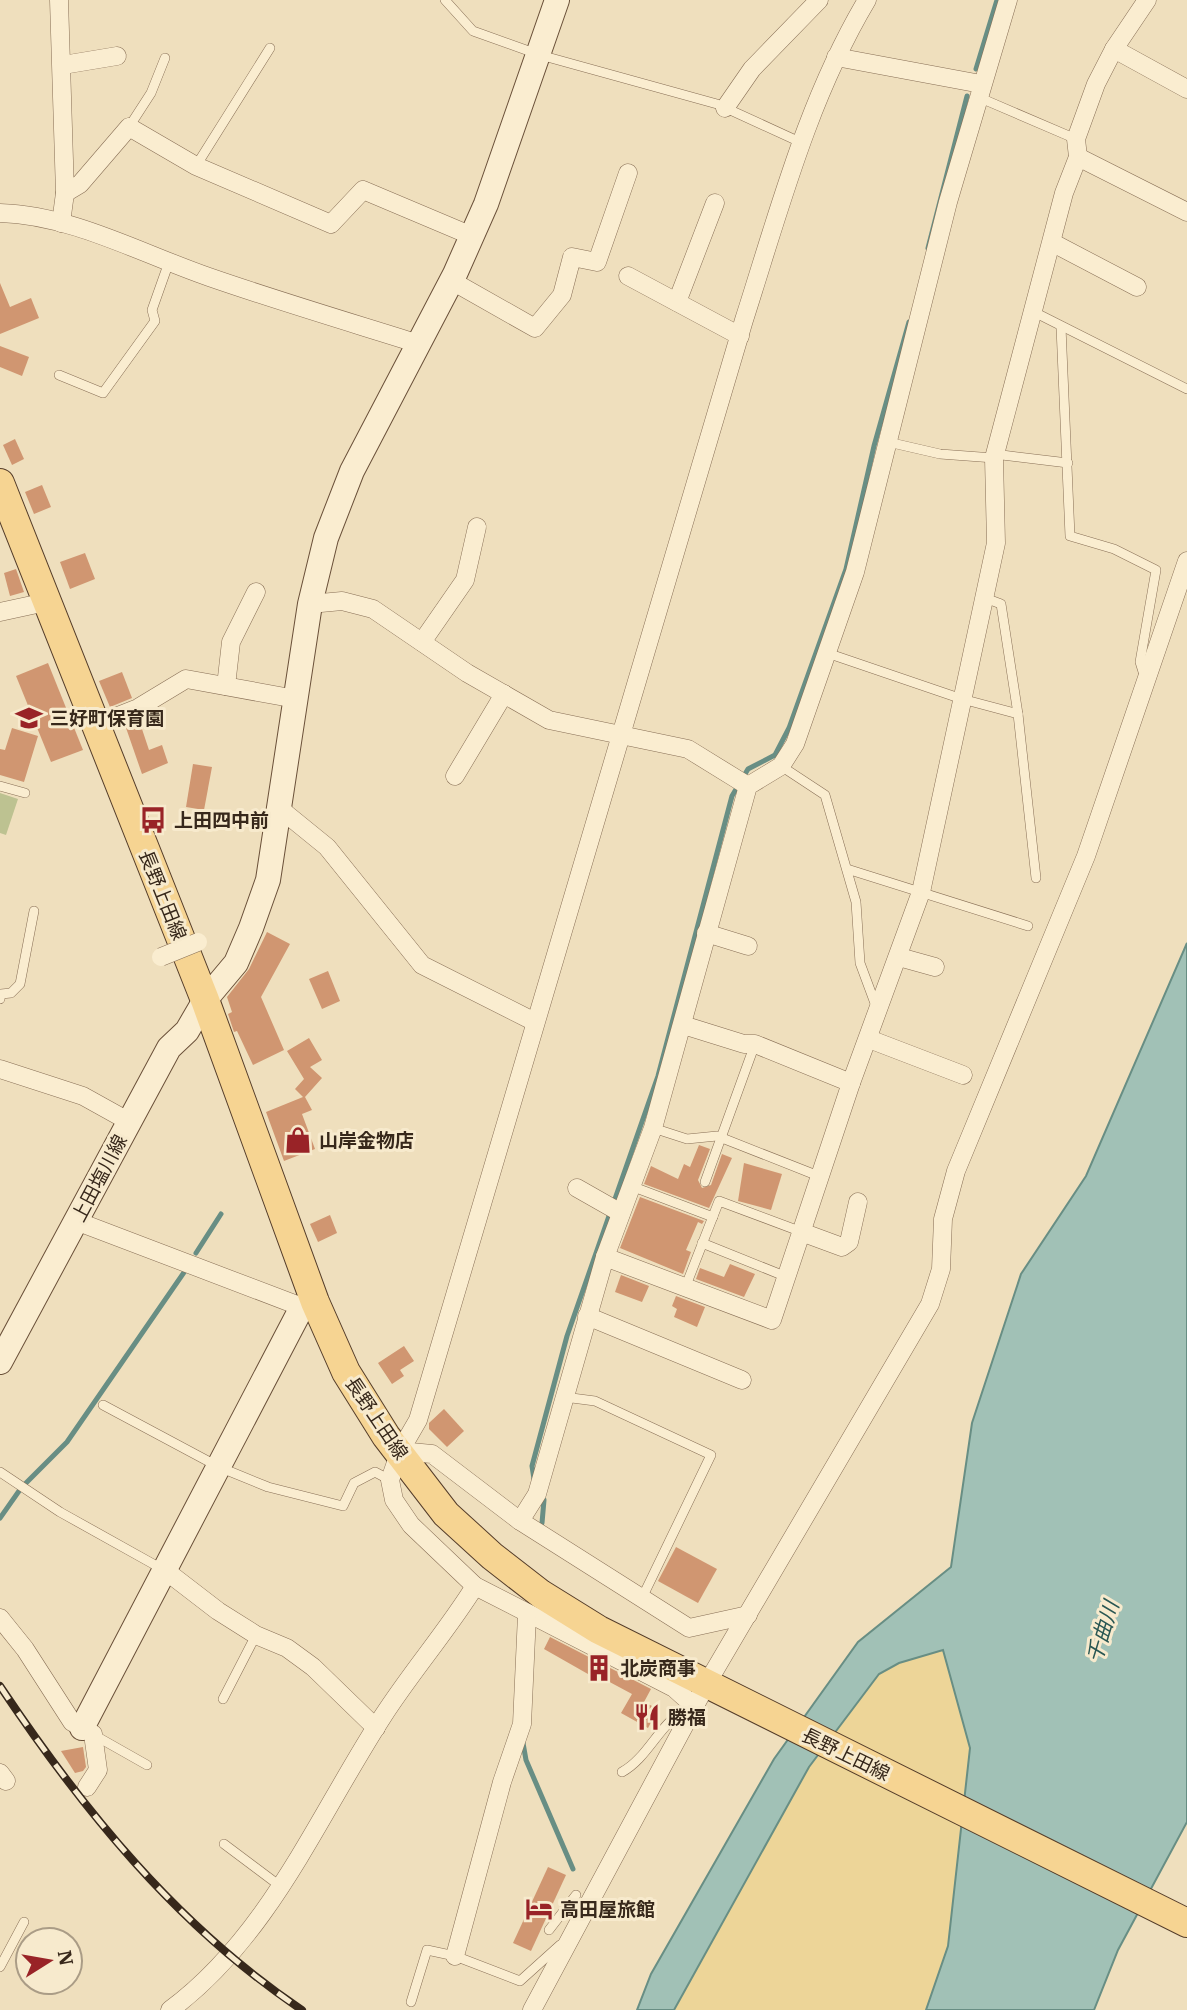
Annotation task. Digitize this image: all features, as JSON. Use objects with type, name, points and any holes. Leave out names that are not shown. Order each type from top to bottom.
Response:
[{"type":"main road","name":"長野上田線","points":[[0,482],[205,1000],[309,1305],[362,1403],[400,1451],[424,1489],[464,1532],[541,1594],[706,1694],[1187,1923]]},
{"type":"street","points":[[59,0],[65,193],[61,222]]},
{"type":"street","name":"上田塩川線","points":[[2,1354],[169,1048],[187,1031],[205,1000],[236,963],[251,928],[268,880],[310,604],[326,538],[352,471],[452,281],[472,236],[540,55],[557,0]]},
{"type":"street","points":[[725,108],[751,69],[819,0]]},
{"type":"street","points":[[706,1694],[674,1688],[475,1586],[411,1525],[394,1500],[390,1480],[400,1451],[418,1420],[800,142],[836,57],[867,0]]},
{"type":"street","points":[[520,1521],[537,1494],[605,1257],[653,1128],[748,786],[781,765],[795,744],[855,572],[979,90],[1008,0]]},
{"type":"street","points":[[605,1257],[772,1320],[804,1233],[851,1083],[879,1013],[921,892],[996,543],[995,458],[1064,193],[1096,84],[1114,49],[1147,0]]},
{"type":"street","points":[[1114,49],[1187,89]]},
{"type":"street","points":[[63,65],[117,56]]},
{"type":"street","points":[[836,57],[979,90]]},
{"type":"street","points":[[65,193],[80,184],[129,127],[196,166],[331,224],[363,190],[472,236]]},
{"type":"street","points":[[1077,148],[1187,212]]},
{"type":"street","points":[[452,281],[535,328],[562,295],[572,257],[597,262],[628,173]]},
{"type":"street","points":[[677,302],[715,203]]},
{"type":"street","points":[[0,213],[29,214],[61,222],[169,262],[419,344]]},
{"type":"street","points":[[1053,243],[1137,286]]},
{"type":"street","points":[[628,276],[740,336]]},
{"type":"street","points":[[422,642],[466,580],[477,527]]},
{"type":"street","points":[[533,2010],[566,1947],[583,1898],[706,1694],[748,1615],[930,1304],[941,1269],[943,1219],[957,1171],[1086,856],[1187,561]]},
{"type":"street","points":[[226,687],[232,642],[256,592]]},
{"type":"street","points":[[310,604],[342,601],[373,609],[549,720],[622,733],[688,749],[748,786]]},
{"type":"street","points":[[0,612],[46,602]]},
{"type":"street","points":[[95,725],[138,708],[186,679],[296,699]]},
{"type":"street","points":[[455,776],[504,694]]},
{"type":"street","points":[[279,808],[327,847],[422,965],[535,1022]]},
{"type":"street","points":[[706,933],[748,946]]},
{"type":"street","points":[[160,957],[198,942]]},
{"type":"street","points":[[899,957],[935,967]]},
{"type":"street","points":[[683,1025],[744,1044],[755,1044],[851,1083]]},
{"type":"street","points":[[869,1039],[963,1074]]},
{"type":"street","points":[[0,1069],[83,1096],[128,1121]]},
{"type":"street","points":[[577,1188],[621,1213]]},
{"type":"street","points":[[804,1233],[842,1247],[849,1242],[858,1202]]},
{"type":"street","points":[[76,1222],[309,1305],[219,1467],[88,1731],[98,1770],[87,1787]]},
{"type":"street","points":[[587,1316],[742,1380]]},
{"type":"street","points":[[400,1451],[432,1454],[520,1521],[689,1628],[748,1615]]},
{"type":"street","points":[[166,1571],[256,1635],[287,1648],[313,1667],[376,1728]]},
{"type":"street","points":[[170,2010],[229,1956],[280,1886],[376,1728],[448,1629],[475,1586]]},
{"type":"street","points":[[455,1956],[502,1782],[522,1724],[527,1615]]},
{"type":"street","points":[[0,1618],[25,1649],[72,1722],[88,1731]]},
{"type":"lane","points":[[445,0],[472,30],[540,55],[725,108],[800,142]]},
{"type":"lane","points":[[196,166],[270,48]]},
{"type":"lane","points":[[129,127],[151,93],[165,58]]},
{"type":"lane","points":[[979,90],[1077,148]]},
{"type":"lane","points":[[59,375],[103,393],[155,321],[152,310],[169,262]]},
{"type":"lane","points":[[1034,312],[1187,389]]},
{"type":"lane","points":[[1061,327],[1070,536],[1114,549],[1156,570],[1140,662],[1145,680]]},
{"type":"lane","points":[[888,442],[940,454],[995,458],[1002,455],[1068,463]]},
{"type":"lane","points":[[985,598],[1001,604],[1018,714],[1036,878]]},
{"type":"lane","points":[[827,653],[961,699],[1018,714]]},
{"type":"lane","points":[[781,765],[825,795],[856,902],[860,963],[879,1013]]},
{"type":"lane","points":[[0,786],[25,793]]},
{"type":"lane","points":[[846,869],[1028,926]]},
{"type":"lane","points":[[0,999],[1,994],[11,993],[20,984],[34,911]]},
{"type":"lane","points":[[705,1182],[755,1044]]},
{"type":"lane","points":[[653,1128],[687,1139],[721,1138],[821,1177]]},
{"type":"lane","points":[[631,1186],[713,1217]]},
{"type":"lane","points":[[684,1289],[719,1201],[804,1233]]},
{"type":"lane","points":[[702,1243],[787,1277]]},
{"type":"lane","points":[[563,1396],[595,1401],[711,1455],[642,1598]]},
{"type":"lane","points":[[103,1405],[219,1467],[268,1487],[343,1506],[354,1483],[375,1472],[390,1480]]},
{"type":"lane","points":[[0,1472],[60,1512],[166,1571]]},
{"type":"lane","points":[[223,1699],[256,1635]]},
{"type":"lane","points":[[622,1772],[636,1764],[678,1712],[706,1694]]},
{"type":"lane","points":[[88,1731],[147,1765]]},
{"type":"lane","points":[[224,1844],[280,1886]]},
{"type":"lane","points":[[550,1930],[583,1898],[567,1890]]},
{"type":"lane","points":[[0,1966],[24,1922]]},
{"type":"lane","points":[[411,2001],[427,1950],[455,1956],[520,1981],[560,1945],[566,1947]]},
{"type":"sand","points":[[943,1650],[970,1748],[948,1946],[926,2010],[674,2010],[809,1767],[879,1674],[899,1663]]},
{"type":"green space","points":[[0,793],[18,799],[6,835],[0,833]]},
{"type":"water","name":"千曲川","points":[[1187,943],[1187,1822],[1118,1950],[1094,2010],[926,2010],[948,1946],[970,1748],[943,1650],[899,1663],[879,1674],[809,1767],[674,2010],[637,2010],[651,1974],[774,1759],[858,1642],[951,1567],[972,1423],[1021,1274],[1086,1176]]},
{"type":"building","points":[[0,283],[10,307],[31,298],[39,318],[0,334]]},
{"type":"building","points":[[0,346],[29,357],[22,376],[0,367]]},
{"type":"building","points":[[15,439],[24,459],[12,465],[3,445]]},
{"type":"building","points":[[42,485],[51,507],[34,514],[25,492]]},
{"type":"building","points":[[85,553],[95,579],[70,589],[60,562]]},
{"type":"building","points":[[16,569],[24,592],[10,596],[4,573]]},
{"type":"building","points":[[48,663],[83,750],[51,762],[16,676]]},
{"type":"building","points":[[122,672],[132,698],[110,707],[99,681]]},
{"type":"building","points":[[139,720],[149,750],[162,745],[168,763],[142,774],[125,725]]},
{"type":"building","points":[[12,728],[38,736],[24,782],[0,775],[0,749],[5,750]]},
{"type":"building","points":[[193,764],[212,767],[204,810],[186,807]]},
{"type":"building","points":[[267,932],[290,944],[261,997],[284,1050],[253,1065],[237,1031],[234,1032],[228,1014],[232,1012],[227,997],[249,969]]},
{"type":"building","points":[[328,971],[340,1001],[322,1009],[309,979]]},
{"type":"building","points":[[309,1038],[322,1060],[310,1067],[322,1078],[305,1097],[312,1110],[302,1114],[315,1149],[284,1161],[266,1112],[303,1097],[295,1089],[304,1079],[287,1051]]},
{"type":"building","points":[[699,1145],[710,1149],[698,1180],[702,1188],[711,1185],[722,1154],[732,1158],[709,1208],[644,1184],[651,1166],[678,1179],[684,1164],[690,1167]]},
{"type":"building","points":[[744,1163],[782,1174],[771,1210],[738,1201]]},
{"type":"building","points":[[640,1197],[704,1221],[702,1224],[698,1222],[686,1250],[691,1252],[683,1274],[620,1248]]},
{"type":"building","points":[[330,1215],[337,1233],[318,1242],[310,1224]]},
{"type":"building","points":[[730,1264],[755,1274],[744,1297],[696,1279],[700,1268],[724,1277]]},
{"type":"building","points":[[621,1275],[649,1286],[642,1302],[615,1292]]},
{"type":"building","points":[[676,1296],[705,1307],[697,1327],[674,1317],[677,1309],[672,1306]]},
{"type":"building","points":[[404,1346],[414,1361],[400,1370],[404,1376],[392,1384],[378,1363]]},
{"type":"building","points":[[444,1409],[464,1431],[447,1447],[429,1429],[429,1423]]},
{"type":"building","points":[[676,1547],[717,1569],[698,1603],[658,1581]]},
{"type":"building","points":[[550,1637],[651,1689],[644,1702],[658,1709],[648,1728],[621,1713],[632,1694],[604,1679],[602,1682],[544,1649]]},
{"type":"building","points":[[83,1747],[86,1767],[75,1773],[61,1751]]},
{"type":"building","name":"高田屋旅館","points":[[548,1867],[566,1875],[531,1951],[513,1943]]},
{"type":"waterway","points":[[976,69],[997,0]]},
{"type":"waterway","points":[[928,248],[967,96]]},
{"type":"waterway","points":[[534,1479],[532,1466],[567,1336],[658,1076],[732,796],[748,769],[775,755],[789,728],[846,569],[874,446],[909,322]]},
{"type":"waterway","points":[[196,1253],[221,1214]]},
{"type":"waterway","points":[[26,1483],[67,1442],[187,1268]]},
{"type":"waterway","points":[[0,1518],[19,1491]]},
{"type":"waterway","points":[[542,1523],[544,1500]]},
{"type":"waterway","points":[[523,1743],[526,1760],[573,1869]]},
{"type":"railway","points":[[0,1686],[65,1777],[135,1863],[214,1941],[302,2010]]},
{"type":"place","name":"三好町保育園","points":[[29,718]]},
{"type":"place","name":"上田四中前","points":[[153,820]]},
{"type":"place","name":"山岸金物店","points":[[298,1140]]},
{"type":"place","name":"北炭商事","points":[[599,1668]]},
{"type":"place","name":"勝福","points":[[647,1717]]},
{"type":"place","name":"高田屋旅館","points":[[539,1909]]}]
